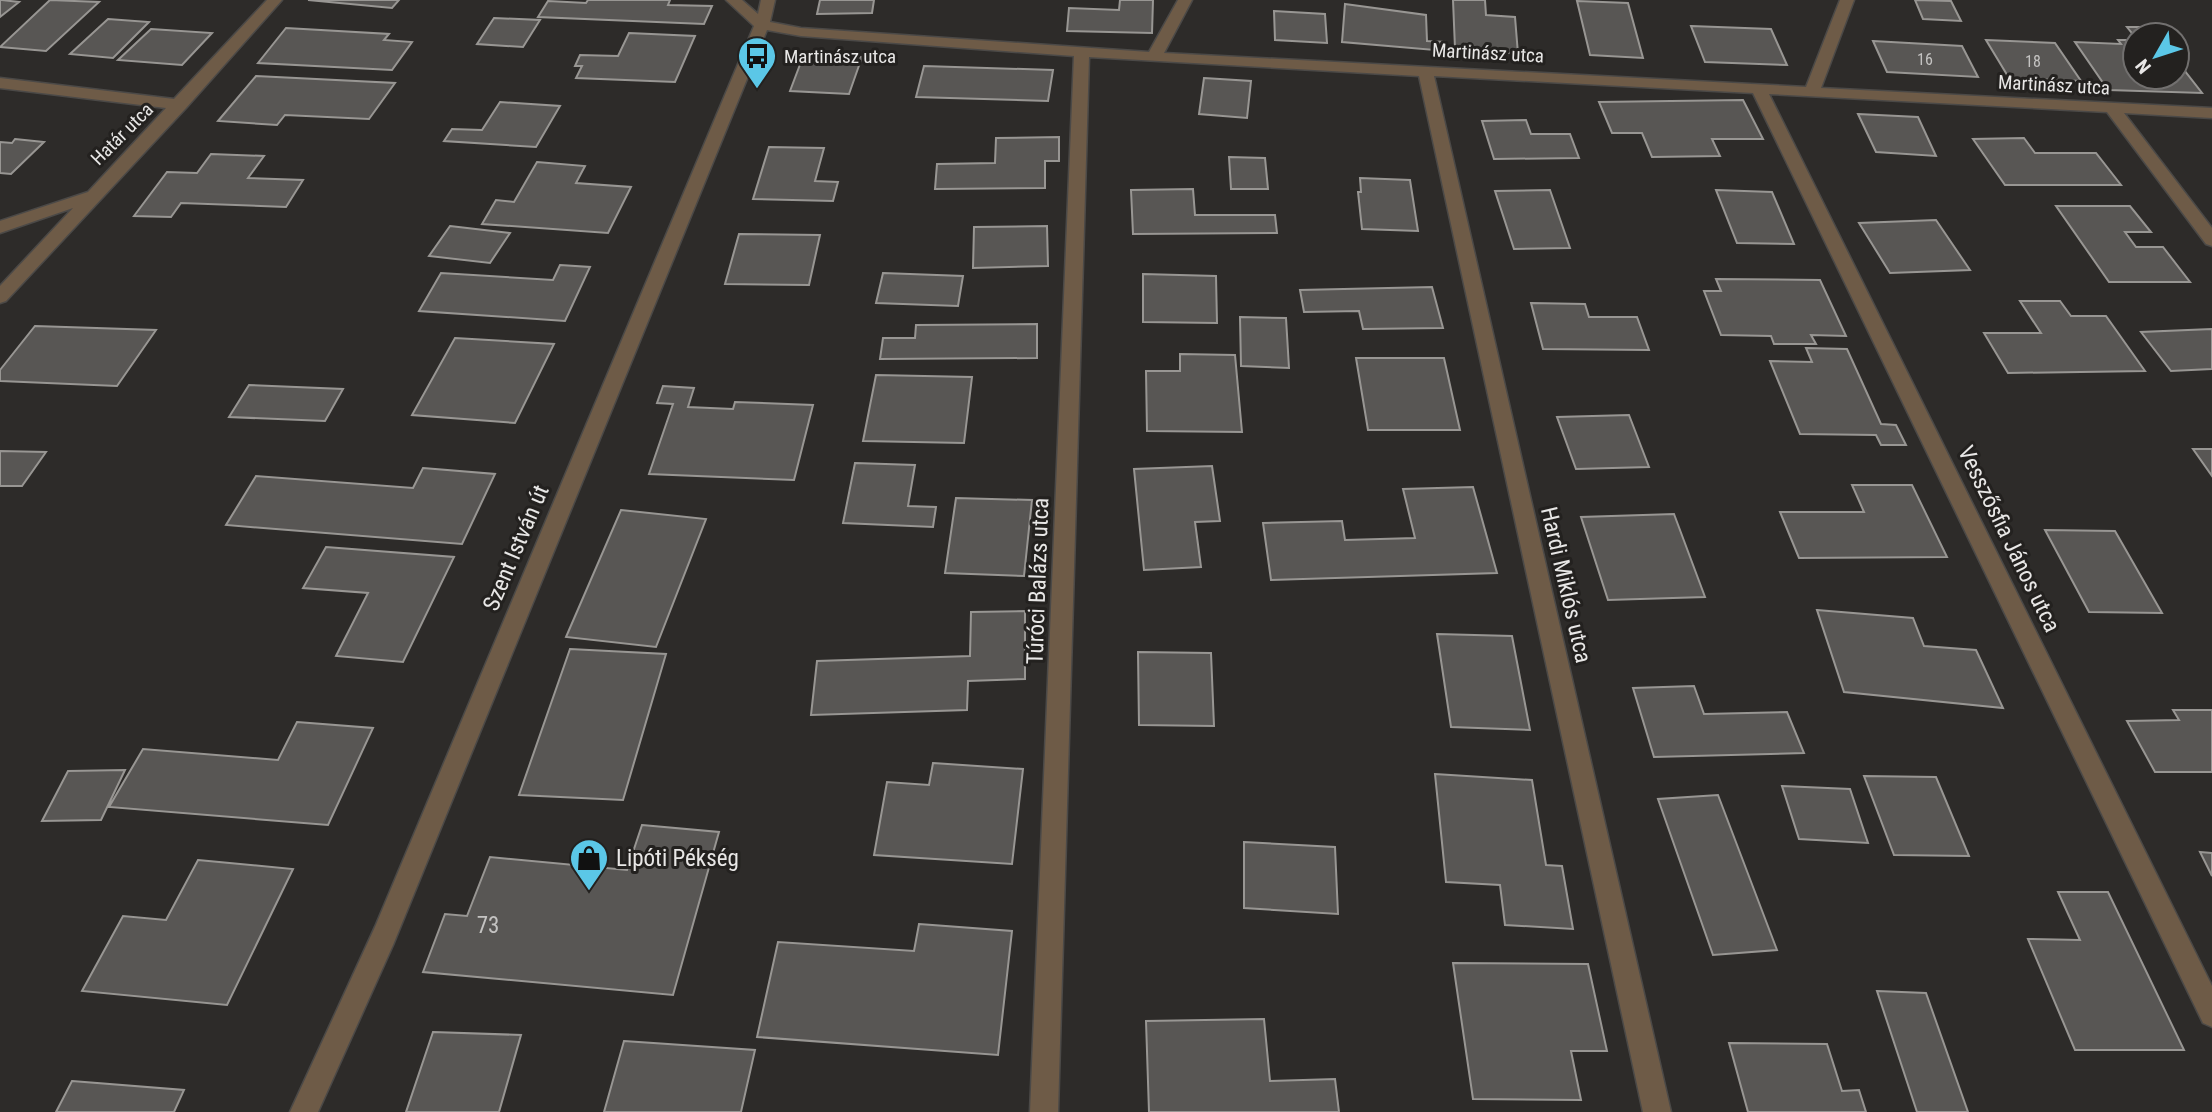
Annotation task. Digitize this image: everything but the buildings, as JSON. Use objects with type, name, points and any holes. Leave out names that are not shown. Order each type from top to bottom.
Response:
[{"type":"street","points":[[181,104],[275,0]]},
{"type":"street","points":[[733,0],[762,25]]},
{"type":"street","name":"Szent István út","points":[[304,1112],[384,936],[762,25],[768,0]]},
{"type":"street","points":[[1154,57],[1185,0]]},
{"type":"street","points":[[1812,90],[1847,0]]},
{"type":"street","name":"Martinász utca","points":[[762,25],[801,32],[1154,57],[1426,69],[2212,113]]},
{"type":"street","name":"Túróci Balázs utca","points":[[1044,1112],[1083,78],[1081,51]]},
{"type":"street","name":"Hardi Miklós utca","points":[[1426,69],[1657,1112]]},
{"type":"street","name":"Határ utca","points":[[0,83],[181,104]]},
{"type":"street","name":"Vesszősfia János utca","points":[[1757,87],[2212,1014]]},
{"type":"street","name":"Határ utca","points":[[0,297],[90,196],[181,104]]},
{"type":"street","points":[[2111,107],[2180,191],[2212,240]]},
{"type":"street","points":[[0,227],[90,196]]},
{"type":"place","name":"Martinász utca","points":[[757,90]]},
{"type":"place","name":"Lipóti Pékség","points":[[589,892]]}]
